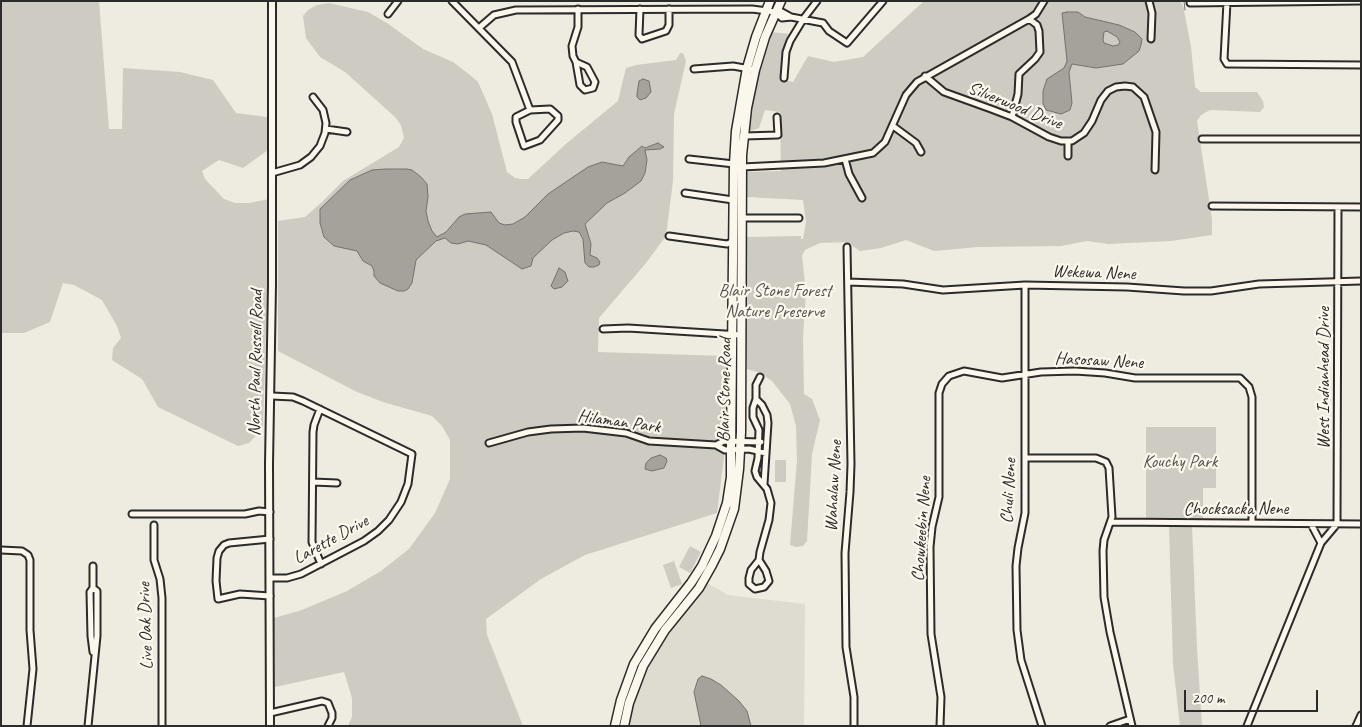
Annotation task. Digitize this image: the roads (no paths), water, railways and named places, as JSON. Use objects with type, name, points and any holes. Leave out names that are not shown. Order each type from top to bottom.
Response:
[{"type":"main road","name":"Blair Stone Road","points":[[624,726],[639,664],[655,629],[702,566],[716,536],[727,503],[737,335],[744,136],[756,37],[770,1]]},
{"type":"main road","name":"Blair Stone Road","points":[[615,726],[626,684],[639,664],[699,588],[720,549],[734,509],[740,445],[734,250],[730,243],[737,121],[751,69],[781,1]]},
{"type":"main road","points":[[691,583],[699,588]]},
{"type":"street","name":"North Paul Russell Road","points":[[270,726],[272,1]]},
{"type":"street","points":[[388,14],[398,1]]},
{"type":"street","points":[[452,1],[512,62],[530,110]]},
{"type":"street","points":[[784,78],[786,52],[790,41],[817,1]]},
{"type":"street","points":[[479,28],[494,16],[508,11],[752,9],[780,11],[791,17],[823,22],[829,31],[847,43],[883,1]]},
{"type":"street","points":[[690,158],[734,164],[742,167],[808,165],[877,151],[885,142],[908,91],[917,82],[1029,19],[1036,14],[1044,1]]},
{"type":"street","points":[[1149,1],[1152,12],[1151,39]]},
{"type":"street","points":[[1190,3],[1361,1]]},
{"type":"street","points":[[1227,2],[1224,59],[1227,64],[1361,65]]},
{"type":"street","points":[[576,62],[588,67],[595,82],[593,88],[585,90],[580,85],[576,62],[573,56],[572,46],[578,27],[578,9]]},
{"type":"street","points":[[640,9],[639,35],[642,39],[666,31],[669,25],[669,9]]},
{"type":"street","points":[[1012,118],[1018,94],[1019,74],[1040,52],[1039,31],[1036,25],[1029,19]]},
{"type":"street","points":[[694,69],[733,66],[751,69]]},
{"type":"street","name":"Silverwood Drive","points":[[925,76],[944,92],[1012,118],[1049,137],[1068,142],[1077,139],[1084,133],[1101,100],[1108,91],[1116,87],[1130,86],[1139,91],[1144,97],[1156,132],[1155,170]]},
{"type":"street","points":[[272,173],[293,168],[306,161],[320,146],[326,129],[323,110],[314,97]]},
{"type":"street","points":[[530,110],[550,110],[558,116],[558,120],[540,140],[524,146],[516,117],[530,110]]},
{"type":"street","points":[[744,136],[778,135],[777,117]]},
{"type":"street","points":[[893,126],[916,143],[921,152]]},
{"type":"street","points":[[326,129],[347,132]]},
{"type":"street","points":[[1202,139],[1361,139]]},
{"type":"street","points":[[1068,142],[1068,156]]},
{"type":"street","points":[[845,159],[849,174],[862,198]]},
{"type":"street","points":[[685,193],[733,200]]},
{"type":"street","points":[[1212,206],[1361,207]]},
{"type":"street","name":"West Indianhead Drive","points":[[1337,524],[1338,207]]},
{"type":"street","points":[[742,218],[799,218]]},
{"type":"street","points":[[669,236],[730,243]]},
{"type":"street","name":"Wahalaw Nene","points":[[847,247],[851,464],[845,553],[846,647],[854,697],[854,726]]},
{"type":"street","name":"Wekewa Nene","points":[[848,282],[903,284],[943,290],[1024,285],[1210,291],[1258,284],[1361,281]]},
{"type":"street","name":"Chuli Nene","points":[[1024,285],[1025,513],[1016,566],[1017,630],[1021,660],[1042,726]]},
{"type":"street","points":[[603,329],[628,328],[737,335]]},
{"type":"street","name":"Hasosaw Nene","points":[[939,393],[945,379],[958,372],[970,372],[994,378],[1041,372],[1075,371],[1135,378],[1240,378],[1249,386],[1252,397],[1252,523]]},
{"type":"street","points":[[759,560],[766,571],[768,580],[764,587],[755,589],[749,584],[748,578],[751,570],[759,560],[770,511],[770,496],[755,471],[759,430],[753,408],[756,399],[756,385],[760,378]]},
{"type":"street","name":"Chowkeebin Nene","points":[[939,393],[939,497],[932,527],[930,547],[932,634],[941,697],[940,726]]},
{"type":"street","points":[[272,396],[293,397],[320,410],[313,432],[312,542],[320,564]]},
{"type":"street","points":[[756,399],[762,405],[767,415],[764,484]]},
{"type":"street","name":"Larette Drive","points":[[270,578],[294,576],[369,538],[397,510],[405,492],[412,454],[320,410]]},
{"type":"street","name":"Hilaman Park","points":[[489,443],[528,432],[583,428],[626,433],[665,443],[716,445],[725,450],[731,445],[740,445]]},
{"type":"street","points":[[740,445],[767,442]]},
{"type":"street","points":[[740,445],[766,453]]},
{"type":"street","points":[[1025,458],[1101,459],[1106,462],[1111,476],[1111,522],[1104,540],[1104,597],[1110,632],[1132,726]]},
{"type":"street","points":[[313,482],[337,483]]},
{"type":"street","points":[[132,514],[245,514],[259,511],[270,512]]},
{"type":"street","name":"Chocksacka Nene","points":[[1111,522],[1361,524]]},
{"type":"street","points":[[1310,524],[1321,544]]},
{"type":"street","points":[[1247,726],[1321,544],[1337,524]]},
{"type":"street","name":"Live Oak Drive","points":[[154,525],[154,560],[160,579],[162,598],[162,726]]},
{"type":"street","points":[[270,539],[229,543],[224,546],[219,551],[217,558],[216,581],[218,599],[240,594],[270,596]]},
{"type":"street","points":[[1,550],[22,551],[28,555],[30,560],[30,630],[33,669],[27,726]]},
{"type":"street","points":[[88,726],[97,636],[97,591],[93,588],[93,566]]},
{"type":"street","points":[[270,713],[322,701],[328,703],[331,708],[332,718],[328,726]]},
{"type":"street","points":[[1356,726],[1361,715]]},
{"type":"street","points":[[1110,726],[1130,719]]},
{"type":"waterway","points":[[1184,1],[1185,10]]},
{"type":"park label","name":"Blair Stone Forest Nature Preserve","points":[[775,301]]},
{"type":"park label","name":"Kouchy Park","points":[[1180,462]]}]
